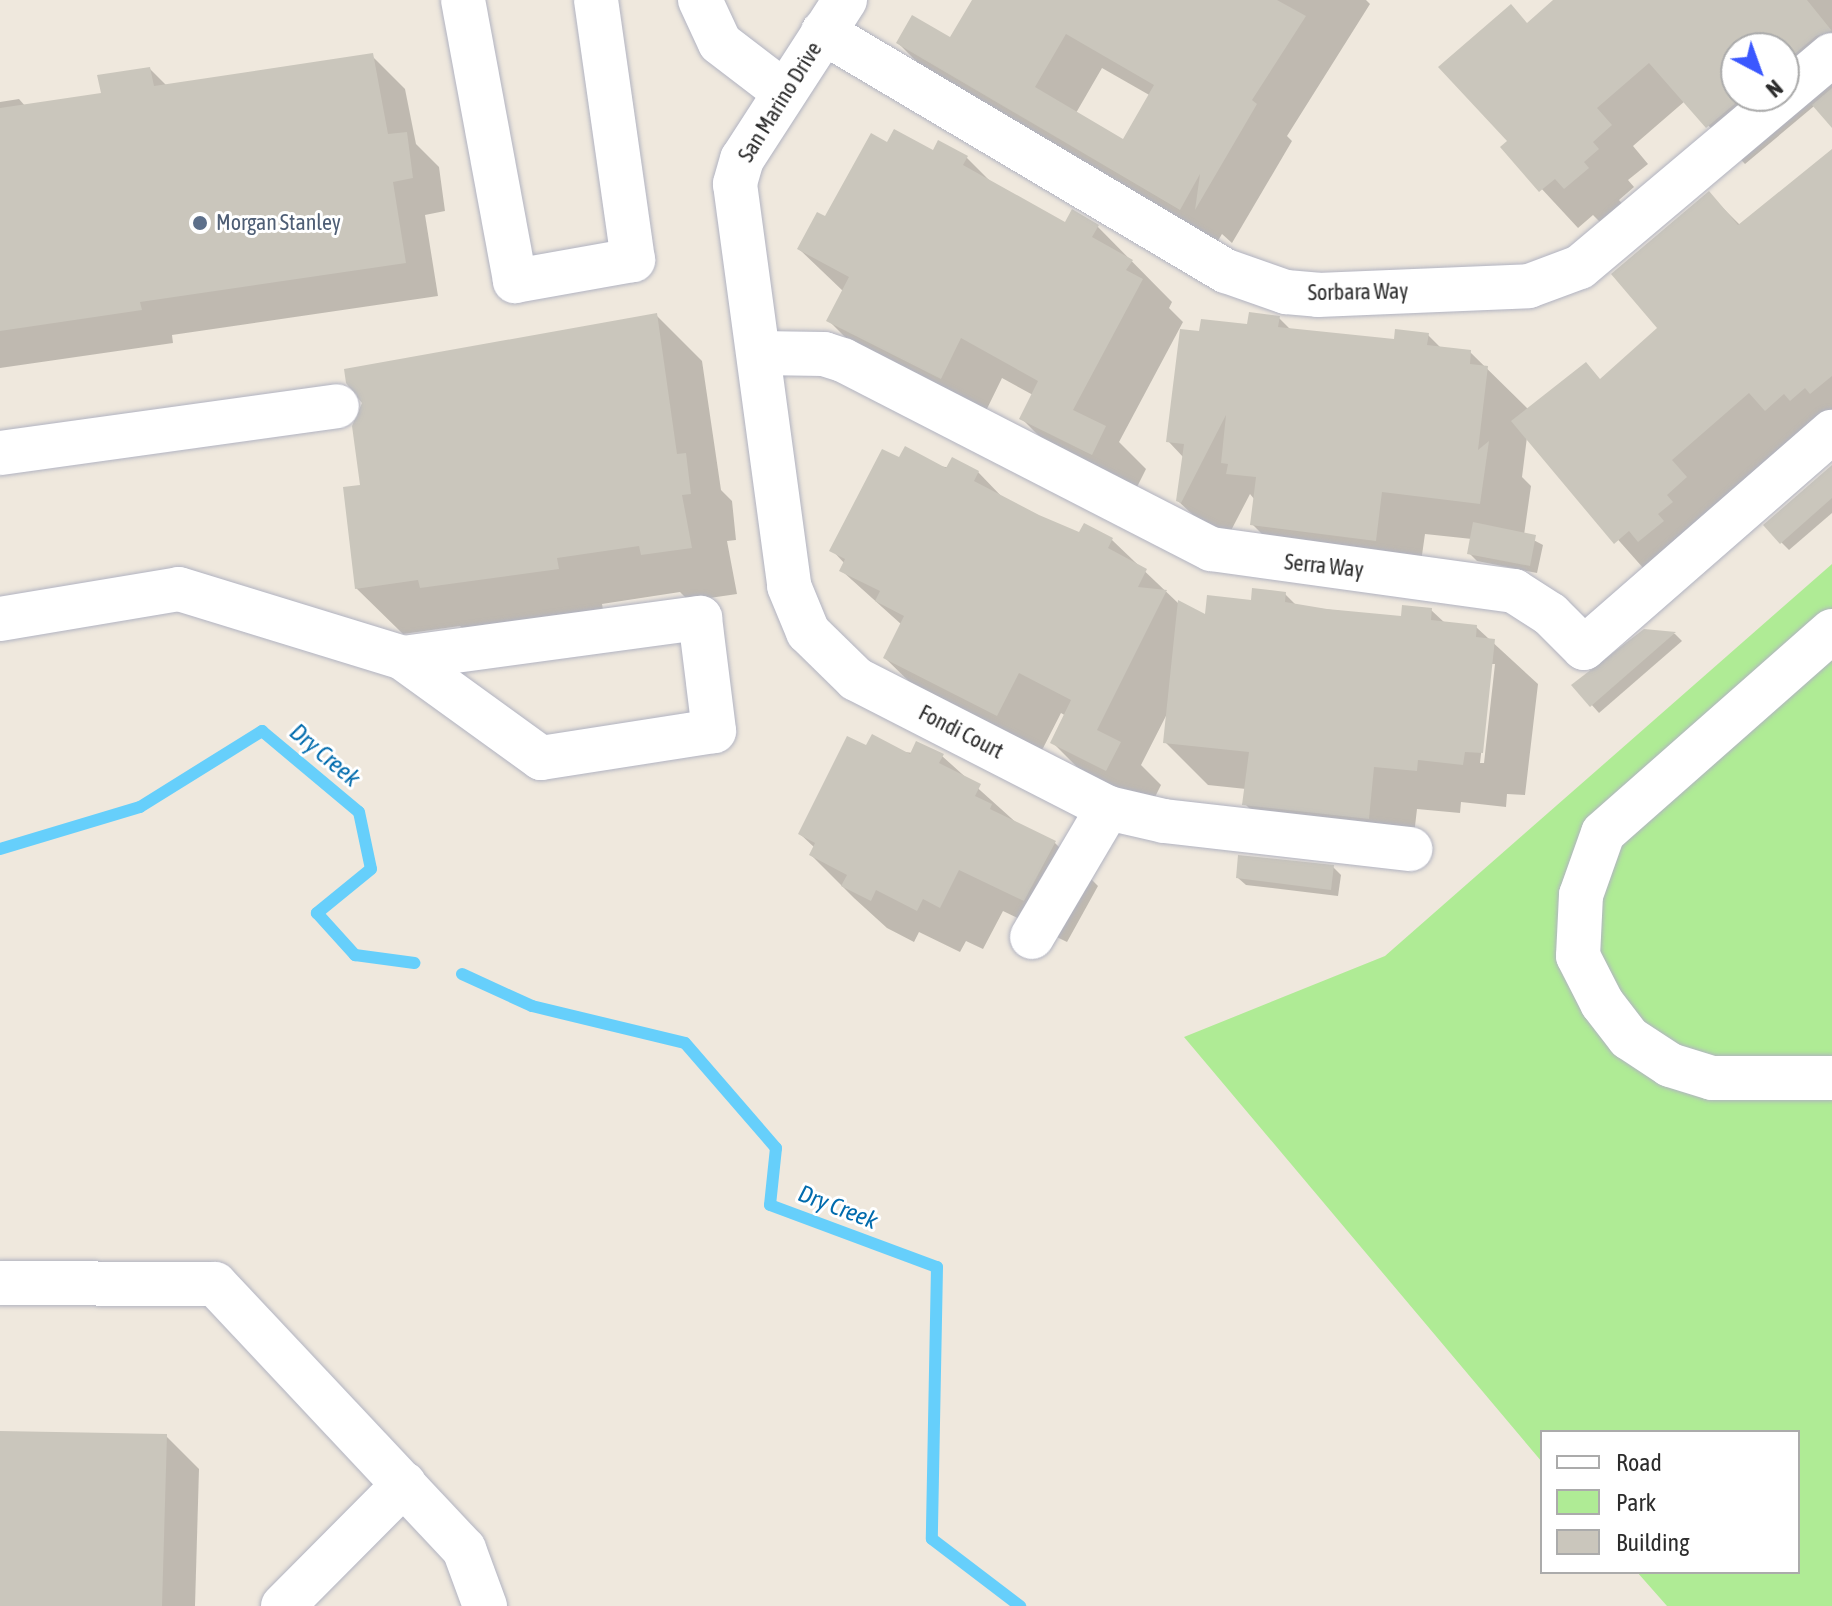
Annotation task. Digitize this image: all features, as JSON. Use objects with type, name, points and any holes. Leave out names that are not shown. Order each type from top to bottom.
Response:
[{"type":"street","points":[[463,0],[515,281],[633,260],[596,0]]},
{"type":"street","points":[[700,0],[720,43],[784,92]]},
{"type":"street","name":"San Marino Drive","points":[[759,353],[735,184],[742,159],[834,16]]},
{"type":"street","name":"Sorbara Way","points":[[834,16],[1226,271],[1286,292],[1318,295],[1529,286],[1580,267],[1832,55]]},
{"type":"street","name":"Serra Way","points":[[759,353],[806,352],[843,360],[1211,549],[1514,591],[1550,614],[1584,648],[1832,432]]},
{"type":"street","name":"Fondi Court","points":[[759,353],[789,586],[815,641],[856,679],[1108,808],[1164,821],[1410,849]]},
{"type":"street","points":[[0,453],[337,406]]},
{"type":"street","points":[[0,619],[179,589],[403,658],[541,758],[714,731],[700,618],[403,658]]},
{"type":"street","points":[[1832,631],[1603,833],[1581,895],[1578,956],[1602,1003],[1629,1038],[1670,1065],[1712,1078],[1832,1078]]},
{"type":"street","points":[[1032,937],[1108,808]]},
{"type":"street","points":[[0,1283],[215,1284],[464,1549],[485,1606]]},
{"type":"street","points":[[283,1606],[404,1484]]},
{"type":"green space","points":[[1832,564],[1832,1606],[1667,1606],[1639,1574],[1800,1574],[1800,1430],[1540,1430],[1540,1460],[1184,1037],[1385,956]]},
{"type":"building","points":[[972,0],[1277,0],[1306,16],[1252,100],[1257,104],[1195,210],[1200,174],[1180,210],[896,43],[912,15],[950,37]],"holes":[[[1066,34],[1154,85],[1123,139],[1035,87]]]},
{"type":"building","points":[[1553,0],[1807,0],[1832,31],[1816,36],[1800,50],[1800,32],[1720,32],[1720,112],[1725,112],[1706,128],[1649,63],[1597,108],[1612,125],[1593,142],[1599,149],[1584,162],[1589,168],[1564,189],[1555,179],[1539,192],[1500,147],[1507,141],[1438,67],[1511,4],[1527,23]]},
{"type":"building","name":"Morgan Stanley","points":[[373,53],[388,134],[407,132],[413,178],[393,182],[406,263],[140,302],[142,310],[0,331],[0,108],[101,93],[97,75],[150,67],[154,86]]},
{"type":"building","points":[[1832,88],[1832,128],[1812,105]]},
{"type":"building","points":[[894,129],[933,150],[938,140],[968,156],[963,165],[1065,222],[1072,209],[1099,225],[1092,237],[1133,260],[1126,270],[1143,279],[1073,410],[1106,426],[1092,455],[1019,419],[1038,381],[961,338],[941,379],[826,321],[849,277],[797,249],[817,212],[825,216],[871,133],[887,142]]},
{"type":"building","points":[[1832,149],[1832,376],[1810,394],[1805,388],[1790,401],[1784,394],[1765,411],[1749,393],[1672,460],[1687,477],[1667,495],[1673,502],[1658,514],[1664,521],[1638,542],[1629,531],[1614,544],[1511,421],[1586,362],[1600,379],[1657,328],[1611,274],[1709,191],[1738,225]]},
{"type":"building","points":[[1249,312],[1280,316],[1278,327],[1394,339],[1395,329],[1429,333],[1427,345],[1471,350],[1470,364],[1488,366],[1478,450],[1489,441],[1480,504],[1382,492],[1376,541],[1250,525],[1256,477],[1226,474],[1228,464],[1221,463],[1226,415],[1181,503],[1176,501],[1184,444],[1166,442],[1180,329],[1199,331],[1201,319],[1247,324]]},
{"type":"building","points":[[657,313],[677,454],[686,453],[691,494],[682,495],[692,548],[641,555],[639,546],[557,558],[559,569],[420,588],[418,580],[355,589],[343,487],[360,485],[352,426],[362,403],[346,383],[344,369]]},
{"type":"building","points":[[905,446],[946,468],[952,457],[979,471],[974,481],[1039,515],[1079,532],[1084,523],[1113,538],[1108,548],[1147,569],[1138,587],[1167,590],[1097,730],[1121,742],[1106,771],[1050,743],[1071,700],[1019,673],[997,716],[883,658],[904,616],[875,601],[880,591],[839,571],[845,559],[829,551],[882,449],[899,457]]},
{"type":"building","points":[[1832,465],[1832,498],[1780,544],[1763,525]]},
{"type":"building","points":[[1473,522],[1536,535],[1530,566],[1467,554]]},
{"type":"building","points":[[1252,588],[1286,592],[1285,602],[1327,609],[1401,616],[1402,605],[1432,608],[1431,620],[1477,625],[1476,637],[1495,639],[1483,753],[1465,752],[1463,765],[1418,760],[1417,771],[1374,767],[1369,819],[1242,805],[1249,752],[1163,743],[1178,600],[1205,614],[1207,595],[1251,600]]},
{"type":"building","points":[[1644,629],[1676,632],[1590,707],[1571,685]]},
{"type":"building","points":[[872,734],[910,754],[916,741],[944,754],[939,763],[981,784],[975,796],[992,804],[990,809],[1056,841],[1024,901],[959,870],[940,908],[923,899],[917,911],[876,890],[871,901],[841,886],[847,875],[809,855],[815,843],[798,834],[847,736],[866,745]]},
{"type":"building","points":[[1238,855],[1334,865],[1331,890],[1236,878]]},
{"type":"building","points":[[0,1431],[167,1434],[162,1606],[0,1606]]},
{"type":"waterway","name":"Dry Creek","points":[[0,849],[140,807],[262,731],[359,812],[371,869],[317,913],[355,955],[414,963]]},
{"type":"waterway","name":"Dry Creek","points":[[462,974],[532,1006],[685,1043],[776,1148],[770,1205],[937,1267],[932,1539],[1020,1606]]},
{"type":"place","name":"Morgan Stanley","points":[[200,223]]}]
